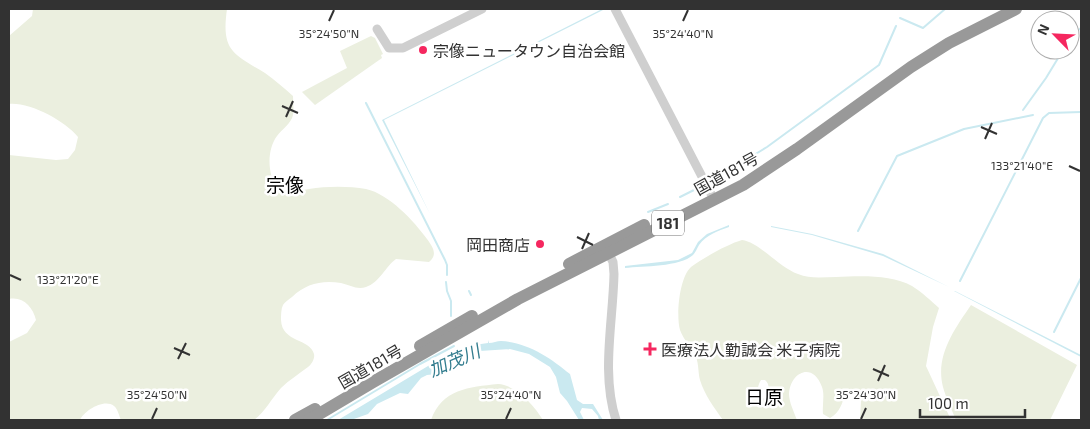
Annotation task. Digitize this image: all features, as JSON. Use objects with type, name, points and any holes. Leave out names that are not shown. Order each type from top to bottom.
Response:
[{"type":"highway","name":"国道181号","points":[[295,420],[442,332],[711,194],[793,144],[933,43],[996,9]]},
{"type":"highway","name":"国道181号","points":[[310,420],[607,249],[744,185],[911,67],[949,43],[1016,9]]},
{"type":"street","points":[[377,30],[389,48],[403,48],[482,9]]},
{"type":"street","points":[[615,9],[711,194]]},
{"type":"street","points":[[607,249],[613,262],[614,274],[609,382],[616,420]]},
{"type":"green space","points":[[33,9],[227,9],[226,34],[232,50],[245,61],[269,76],[293,96],[292,118],[277,136],[271,148],[270,169],[277,187],[284,192],[338,187],[359,188],[375,192],[392,202],[415,224],[433,248],[434,254],[432,259],[429,262],[396,259],[375,282],[366,287],[357,288],[334,282],[314,284],[303,289],[286,302],[281,310],[283,327],[291,337],[311,349],[314,359],[309,366],[281,388],[262,413],[254,420],[121,420],[114,406],[105,404],[90,410],[80,420],[9,420],[9,342],[27,333],[36,320],[27,304],[19,299],[9,299],[9,155],[56,160],[68,159],[75,150],[78,137],[65,125],[37,109],[9,104],[9,36],[32,16]]},
{"type":"green space","points":[[371,36],[375,38],[383,54],[381,55],[382,58],[315,105],[302,92],[347,68],[340,51]]},
{"type":"green space","points":[[742,240],[749,242],[763,250],[783,266],[803,276],[865,276],[894,279],[912,286],[923,294],[939,308],[933,327],[926,366],[951,420],[860,420],[860,397],[850,392],[845,394],[842,404],[830,418],[823,414],[823,393],[818,379],[813,374],[802,372],[793,380],[789,394],[797,420],[723,420],[704,391],[696,357],[680,330],[679,307],[681,288],[691,267]],"holes":[[[761,380],[765,380],[768,386],[768,393],[766,398],[760,399],[759,385]]]},
{"type":"green space","points":[[971,305],[1077,365],[1050,420],[956,420],[943,387],[942,365],[948,344],[958,324]]},
{"type":"green space","points":[[498,384],[505,385],[518,392],[535,408],[543,420],[431,420],[442,402],[449,396],[467,389]]},
{"type":"water","points":[[605,9],[384,120],[430,214],[382,120]]},
{"type":"water","points":[[729,225],[729,227],[705,239],[694,254],[687,259],[671,264],[625,268],[625,266],[678,260],[692,253],[698,242],[707,234]]},
{"type":"water","points":[[771,226],[812,234],[883,254],[949,287],[883,256],[812,235]]},
{"type":"water","points":[[954,291],[1081,355],[1081,357]]},
{"type":"water","name":"加茂川","points":[[488,340],[489,343],[501,341],[520,344],[555,362],[570,374],[577,400],[583,404],[593,404],[603,420],[599,420],[592,409],[582,408],[580,412],[584,420],[579,420],[560,393],[556,377],[550,367],[529,354],[510,349],[480,351],[465,355],[447,365],[437,374],[421,378],[408,394],[400,393],[377,404],[368,414],[351,420],[338,420],[448,354],[467,346],[488,343]]},
{"type":"waterway","points":[[900,18],[923,28],[945,9]]},
{"type":"waterway","points":[[716,178],[767,147],[879,65],[896,26]]},
{"type":"waterway","points":[[1023,110],[1057,60]]},
{"type":"waterway","points":[[366,103],[445,260],[447,275]]},
{"type":"waterway","points":[[960,281],[1043,118],[1049,113],[1081,112]]},
{"type":"waterway","points":[[858,231],[897,156],[964,129],[1033,115]]},
{"type":"waterway","points":[[680,197],[694,190]]},
{"type":"waterway","points":[[648,212],[668,204]]},
{"type":"waterway","points":[[1054,332],[1081,278]]},
{"type":"waterway","points":[[446,282],[451,301],[451,316]]},
{"type":"waterway","points":[[469,291],[471,295]]},
{"type":"waterway","name":"加茂川","points":[[327,420],[420,364],[454,346]]},
{"type":"place","name":"宗像ニュータウン自治会館","points":[[423,50]]},
{"type":"place","name":"岡田商店","points":[[540,244]]},
{"type":"place","name":"医療法人勤誠会 米子病院","points":[[650,349]]},
{"type":"district","name":"宗像","points":[[285,184]]},
{"type":"district","name":"日原","points":[[764,396]]}]
